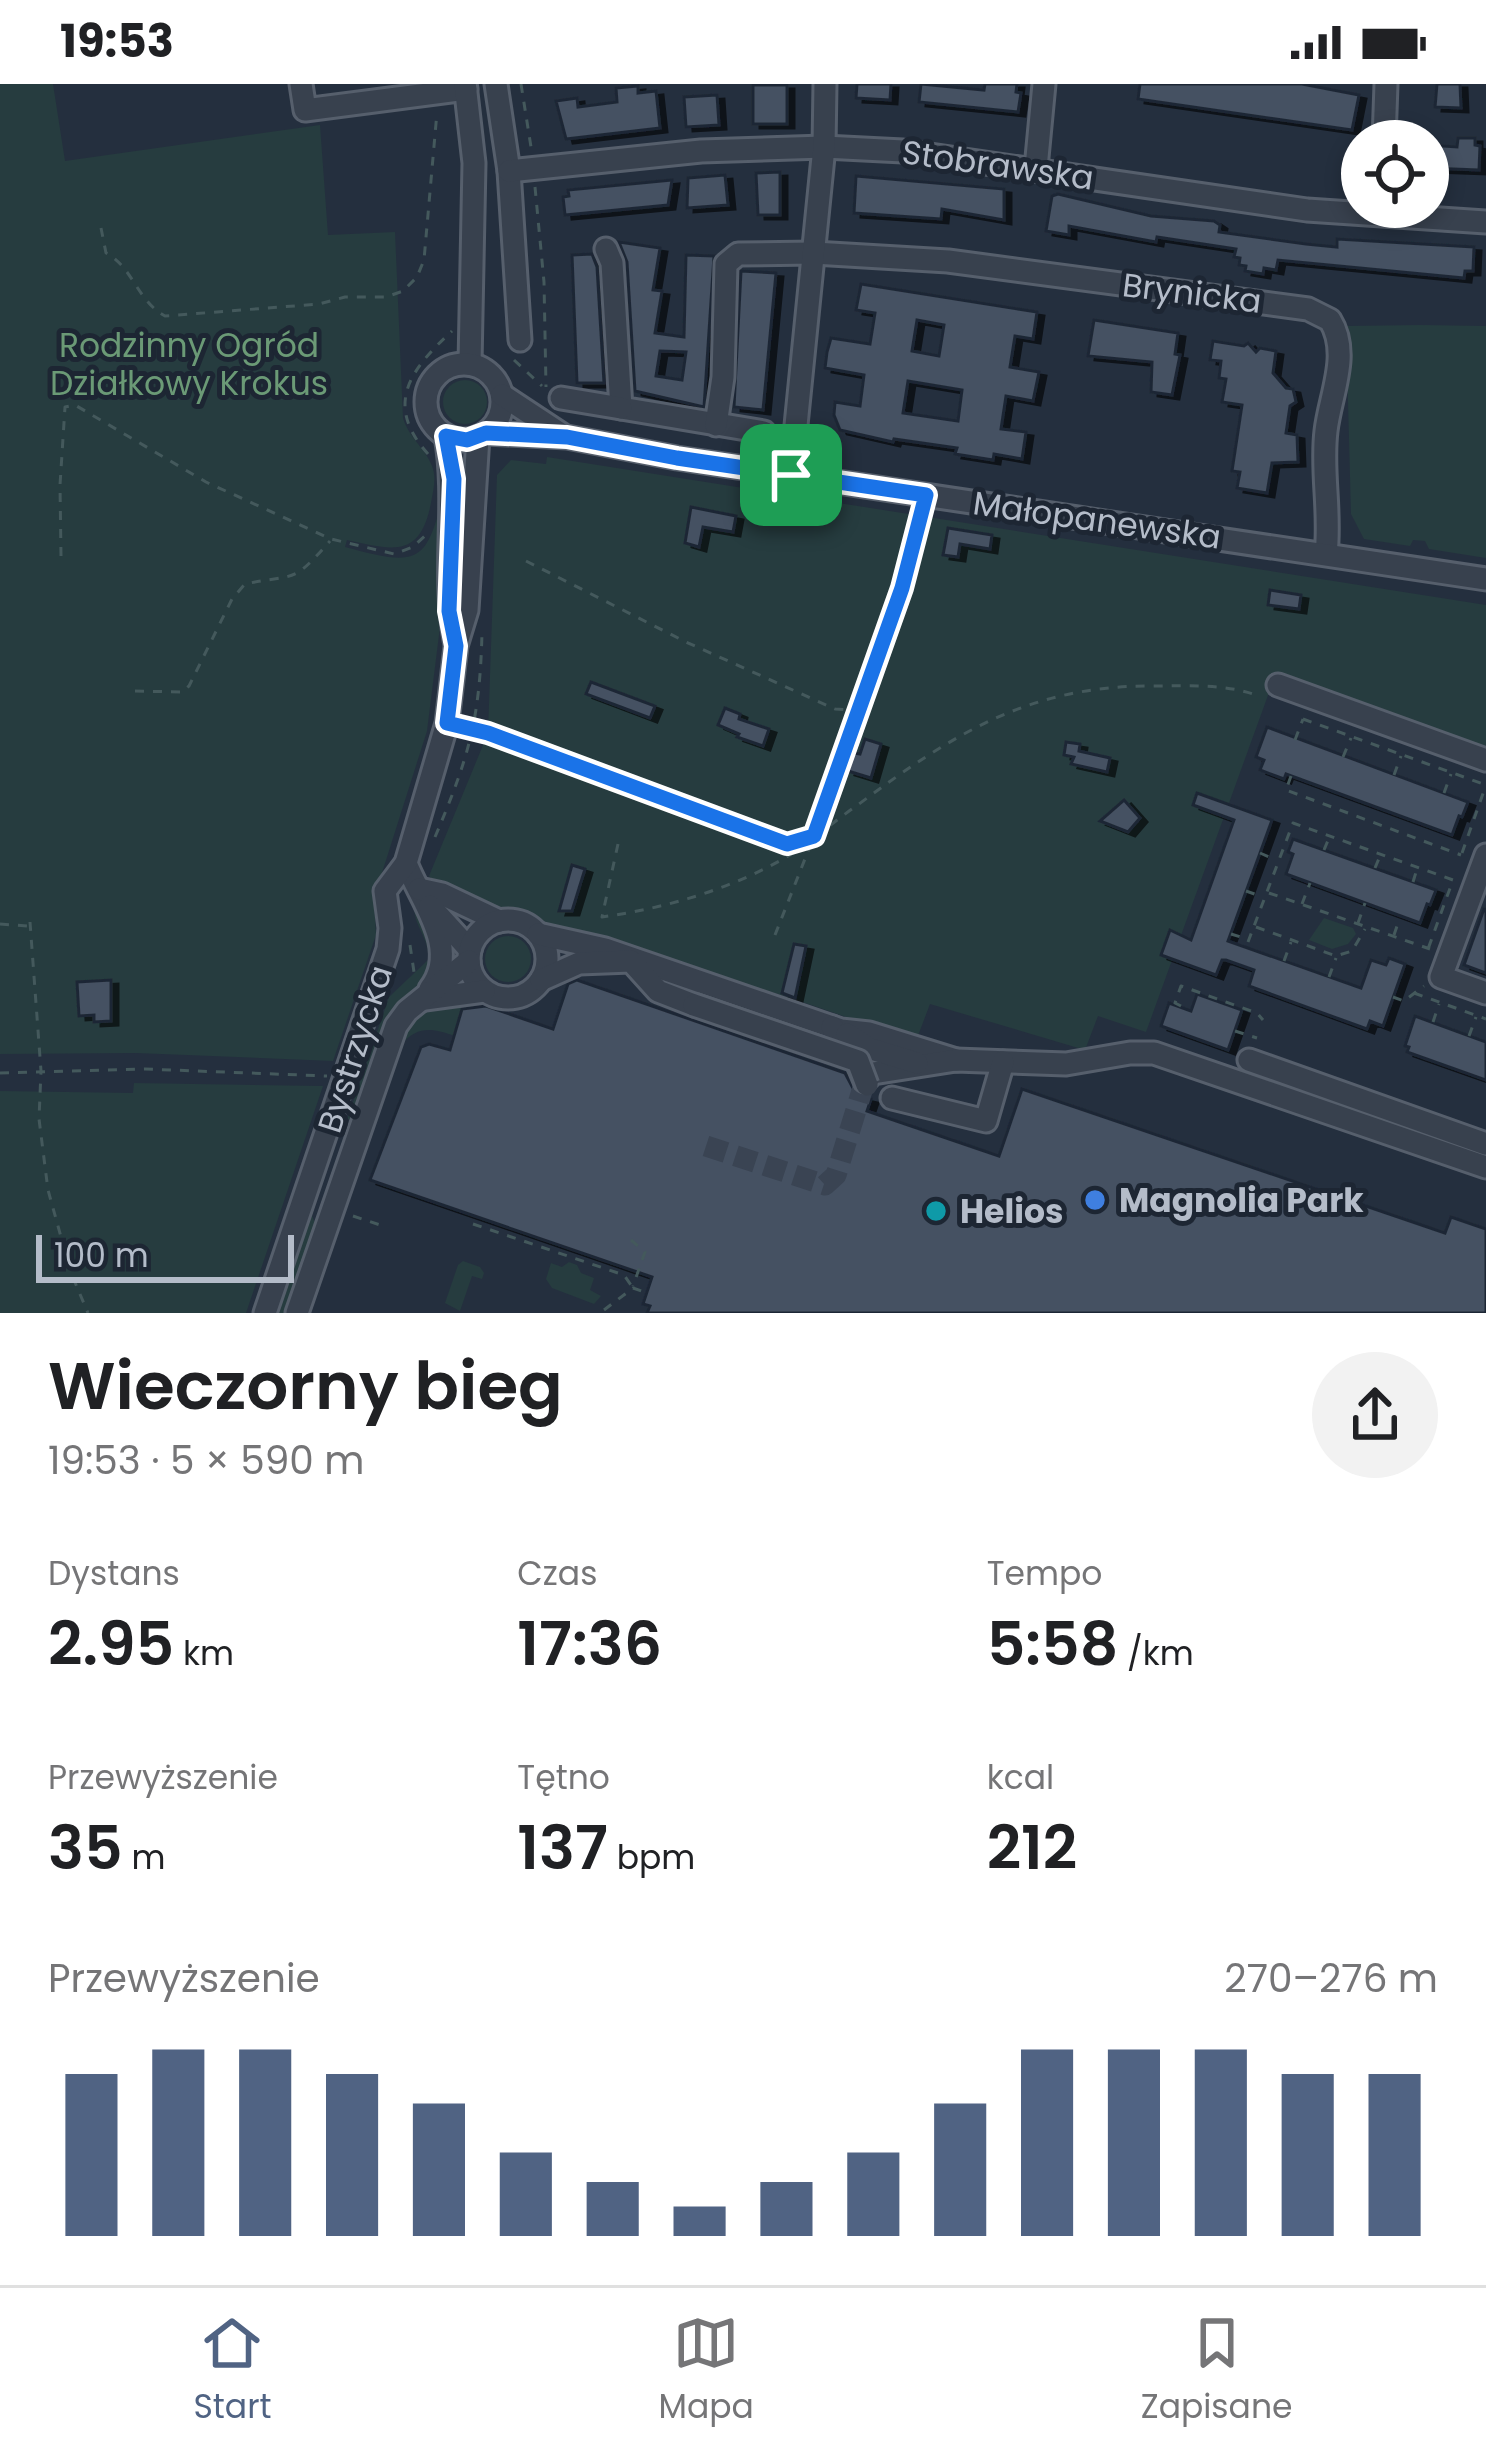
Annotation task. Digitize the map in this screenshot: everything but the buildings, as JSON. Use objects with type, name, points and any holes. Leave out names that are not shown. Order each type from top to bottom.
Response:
[{"type":"street","points":[[301,84],[305,110],[465,86],[474,163],[470,364]]},
{"type":"street","points":[[520,340],[509,171],[496,86],[521,84]]},
{"type":"street","points":[[791,475],[824,147],[826,84]]},
{"type":"street","points":[[1036,168],[1044,84]]},
{"type":"street","points":[[1385,120],[1386,84]]},
{"type":"street","name":"Stobrawska","points":[[509,171],[701,151],[824,147],[903,151],[1307,210],[1341,211]]},
{"type":"street","name":"Stobrawska","points":[[1449,218],[1486,222]]},
{"type":"street","points":[[606,249],[612,263],[620,408]]},
{"type":"street","points":[[716,425],[723,377],[726,264],[738,254],[814,253]]},
{"type":"street","name":"Brynicka","points":[[814,253],[948,261],[1321,313],[1336,329],[1338,345],[1337,382],[1326,433],[1330,518],[1326,554]]},
{"type":"street","points":[[470,364],[491,375],[502,395],[499,416],[482,435],[456,439],[446,436],[430,418],[426,395],[437,374],[470,364]]},
{"type":"street","points":[[554,393],[764,432]]},
{"type":"street","name":"Małopanewska","points":[[502,395],[567,437]]},
{"type":"street","name":"Małopanewska","points":[[482,435],[567,437],[1486,579]]},
{"type":"street","name":"Bystrzycka","points":[[265,1313],[388,950],[385,891],[406,863],[447,723],[456,646],[467,610],[482,435]]},
{"type":"street","name":"Bystrzycka","points":[[446,436],[454,479],[449,611],[456,646]]},
{"type":"street","points":[[1268,690],[1486,760]]},
{"type":"street","points":[[1486,855],[1441,977],[1486,994]]},
{"type":"street","points":[[406,863],[442,944],[440,976],[424,999]]},
{"type":"street","points":[[422,895],[442,894],[499,921],[524,923],[538,934],[605,949],[837,1029],[868,1033],[956,1060]]},
{"type":"street","points":[[422,895],[469,956],[476,982],[496,997],[521,996],[541,980],[579,963],[631,961]]},
{"type":"street","points":[[297,1313],[396,1026],[469,956],[480,932],[499,921]]},
{"type":"street","points":[[538,934],[548,957],[541,980]]},
{"type":"street","points":[[631,961],[658,991],[858,1060],[866,1083]]},
{"type":"street","points":[[424,999],[484,991]]},
{"type":"street","points":[[837,1029],[866,1083]]},
{"type":"street","points":[[837,1029],[868,1048],[929,1066]]},
{"type":"street","points":[[1253,1049],[1486,1144]]},
{"type":"street","points":[[866,1083],[873,1073],[956,1060],[1066,1064],[1154,1053],[1486,1167]]},
{"type":"street","points":[[892,1098],[986,1120],[1003,1061]]},
{"type":"path","points":[[521,84],[554,393]]},
{"type":"path","points":[[101,228],[106,253],[124,267],[150,308],[165,316],[319,304],[403,291],[417,277],[424,260],[439,92]]},
{"type":"path","points":[[434,460],[407,420],[409,383],[414,368],[452,331],[453,321]]},
{"type":"path","points":[[62,556],[65,407],[75,405],[206,482],[332,539],[401,554],[423,541],[430,529]]},
{"type":"path","points":[[775,935],[902,588],[926,495]]},
{"type":"path","points":[[135,691],[182,692],[232,599],[245,584],[286,580],[302,572],[332,539]]},
{"type":"path","points":[[526,561],[686,642],[835,709],[859,711]]},
{"type":"path","points":[[618,844],[602,916],[657,909],[693,898],[785,858],[923,757],[984,720],[1042,698],[1108,686],[1268,690]]},
{"type":"path","points":[[1291,776],[1286,790],[1461,855],[1486,786],[1303,719],[1295,740]]},
{"type":"path","points":[[447,723],[488,733],[787,844],[814,836]]},
{"type":"path","points":[[1343,757],[1351,736]]},
{"type":"path","points":[[1394,776],[1402,754]]},
{"type":"path","points":[[1444,793],[1451,772]]},
{"type":"path","points":[[1231,934],[1248,941],[1266,895],[1278,860],[1293,823],[1453,880],[1428,949],[1302,904],[1266,895],[1246,891]]},
{"type":"path","points":[[1324,850],[1329,836]]},
{"type":"path","points":[[1260,853],[1278,860]]},
{"type":"path","points":[[1375,868],[1380,854]]},
{"type":"path","points":[[1413,882],[1417,867]]},
{"type":"path","points":[[1302,904],[1310,883]]},
{"type":"path","points":[[1358,923],[1365,903]]},
{"type":"path","points":[[1393,936],[1399,920]]},
{"type":"path","points":[[0,924],[29,924],[41,1071],[39,1119],[48,1190],[71,1274],[88,1313]]},
{"type":"path","points":[[1254,926],[1336,956],[1352,951],[1366,926]]},
{"type":"path","points":[[1284,961],[1292,940]]},
{"type":"path","points":[[1329,977],[1336,956]]},
{"type":"path","points":[[1393,998],[1404,1001],[1441,977]]},
{"type":"path","points":[[1181,1006],[1175,1004],[1181,986],[1257,1013],[1263,1020]]},
{"type":"path","points":[[1414,993],[1486,1019]]},
{"type":"path","points":[[1432,1022],[1439,1002]]},
{"type":"path","points":[[1469,1036],[1476,1016]]},
{"type":"path","points":[[1235,1031],[1253,1049]]},
{"type":"path","points":[[0,1073],[145,1069],[347,1077]]},
{"type":"path","points":[[358,1217],[380,1226]]},
{"type":"path","points":[[473,1224],[623,1275],[633,1288],[647,1293]]},
{"type":"path","points":[[604,1310],[633,1288],[645,1252],[631,1240]]},
{"type":"green space","name":"Rodzinny Ogród Działkowy Krokus","points":[[0,84],[53,84],[65,161],[320,125],[328,235],[395,232],[403,418],[432,466],[434,489],[426,521],[412,542],[391,547],[347,540],[345,547],[390,557],[417,553],[432,531],[445,487],[440,627],[427,731],[374,898],[376,935],[333,1061],[136,1053],[0,1054]]},
{"type":"green space","points":[[1346,326],[1486,326],[1486,558],[1429,549],[1425,541],[1413,540],[1410,546],[1364,539],[1351,514]]},
{"type":"green space","points":[[465,380],[481,386],[487,402],[481,418],[465,424],[449,418],[443,402],[449,386]]},
{"type":"green space","points":[[547,457],[1486,605],[1486,751],[1275,676],[1146,1032],[1098,1016],[1085,1050],[930,1004],[916,1041],[785,996],[554,929],[519,908],[492,907],[429,876],[488,733],[497,475],[511,460],[546,464]]},
{"type":"green space","points":[[415,905],[433,935],[431,981],[391,1013],[355,1116],[347,1120],[389,997],[428,960]]},
{"type":"green space","points":[[1324,918],[1353,928],[1356,934],[1348,944],[1332,949],[1309,940]]},
{"type":"green space","points":[[508,936],[524,943],[531,959],[524,975],[508,982],[492,975],[485,959],[492,943]]},
{"type":"green space","points":[[464,1001],[455,1036],[426,1030],[401,1045],[343,1207],[407,1025],[433,1008]]},
{"type":"green space","points":[[134,1083],[323,1086],[246,1313],[0,1313],[0,1091],[133,1093]]},
{"type":"green space","points":[[340,1114],[343,1123],[311,1213],[316,1226],[286,1313],[270,1313]]},
{"type":"green space","points":[[463,1261],[484,1273],[482,1279],[472,1276],[460,1311],[445,1303]]},
{"type":"green space","points":[[551,1263],[577,1265],[581,1273],[594,1278],[590,1290],[601,1296],[594,1304],[552,1288],[546,1279]]},
{"type":"tunnel","points":[[706,1146],[825,1185],[836,1175],[865,1081]]},
{"type":"place","name":"Magnolia Park","points":[[1095,1200]]},
{"type":"place","name":"Helios","points":[[936,1211]]},
{"type":"route","points":[[486,433],[567,437],[791,475],[926,495],[902,588],[814,836],[787,844],[488,733],[447,723],[456,646],[449,611],[454,479],[446,436],[467,440],[486,433]]}]
